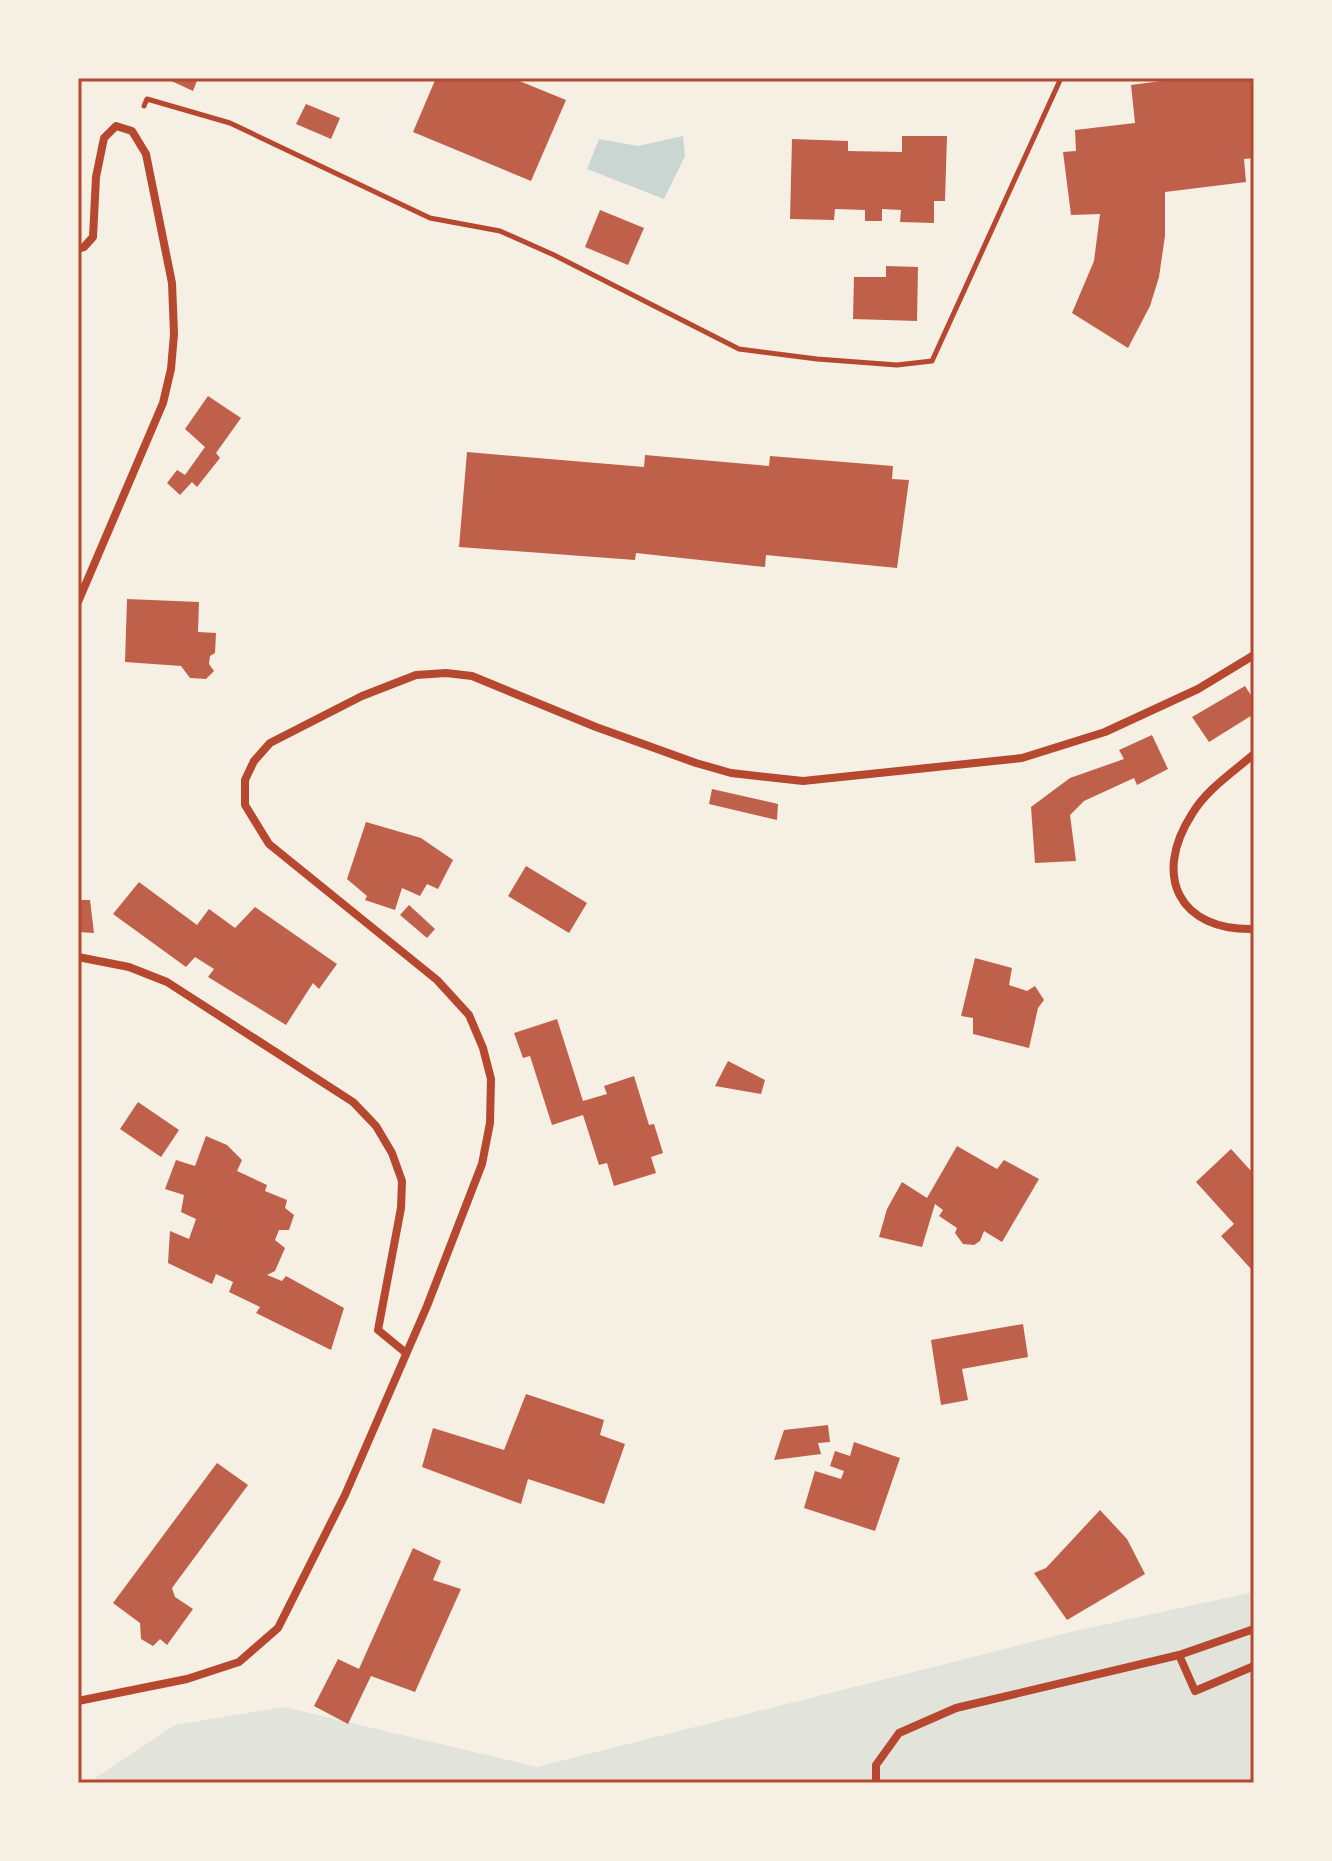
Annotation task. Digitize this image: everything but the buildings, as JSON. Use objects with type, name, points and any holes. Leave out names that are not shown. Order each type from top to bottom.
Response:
[{"type":"street","points":[[78,249],[93,237],[96,177],[104,138],[116,126],[132,131],[146,154],[172,283],[174,334],[171,369],[163,403],[78,602]]},
{"type":"street","points":[[78,1701],[187,1679],[239,1662],[278,1628],[345,1495],[427,1306],[482,1164],[490,1123],[491,1079],[483,1048],[469,1015],[437,980],[269,844],[245,805],[245,780],[254,761],[270,743],[362,696],[416,675],[446,673],[472,676],[596,727],[696,763],[743,775],[803,781],[1022,758],[1105,732],[1198,689],[1254,655]]},
{"type":"street","points":[[1254,754],[1192,813],[1174,860],[1176,886],[1186,907],[1209,923],[1232,929],[1254,929]]},
{"type":"street","points":[[78,957],[129,967],[167,982],[353,1102],[376,1126],[392,1153],[402,1181],[401,1208],[378,1330],[406,1353]]},
{"type":"street","points":[[876,1783],[876,1765],[899,1733],[956,1708],[1179,1655],[1254,1629]]},
{"type":"street","points":[[1179,1655],[1195,1691],[1254,1666]]},
{"type":"path","points":[[132,131],[147,99],[230,123],[430,218],[500,231],[739,349],[897,365],[932,361],[1061,78]]},
{"type":"shaded area","points":[[683,136],[685,156],[664,199],[587,169],[599,139],[638,146]]},
{"type":"shaded area","points":[[1254,1592],[1254,1783],[88,1783],[175,1725],[284,1707],[537,1767],[1079,1630]]}]
